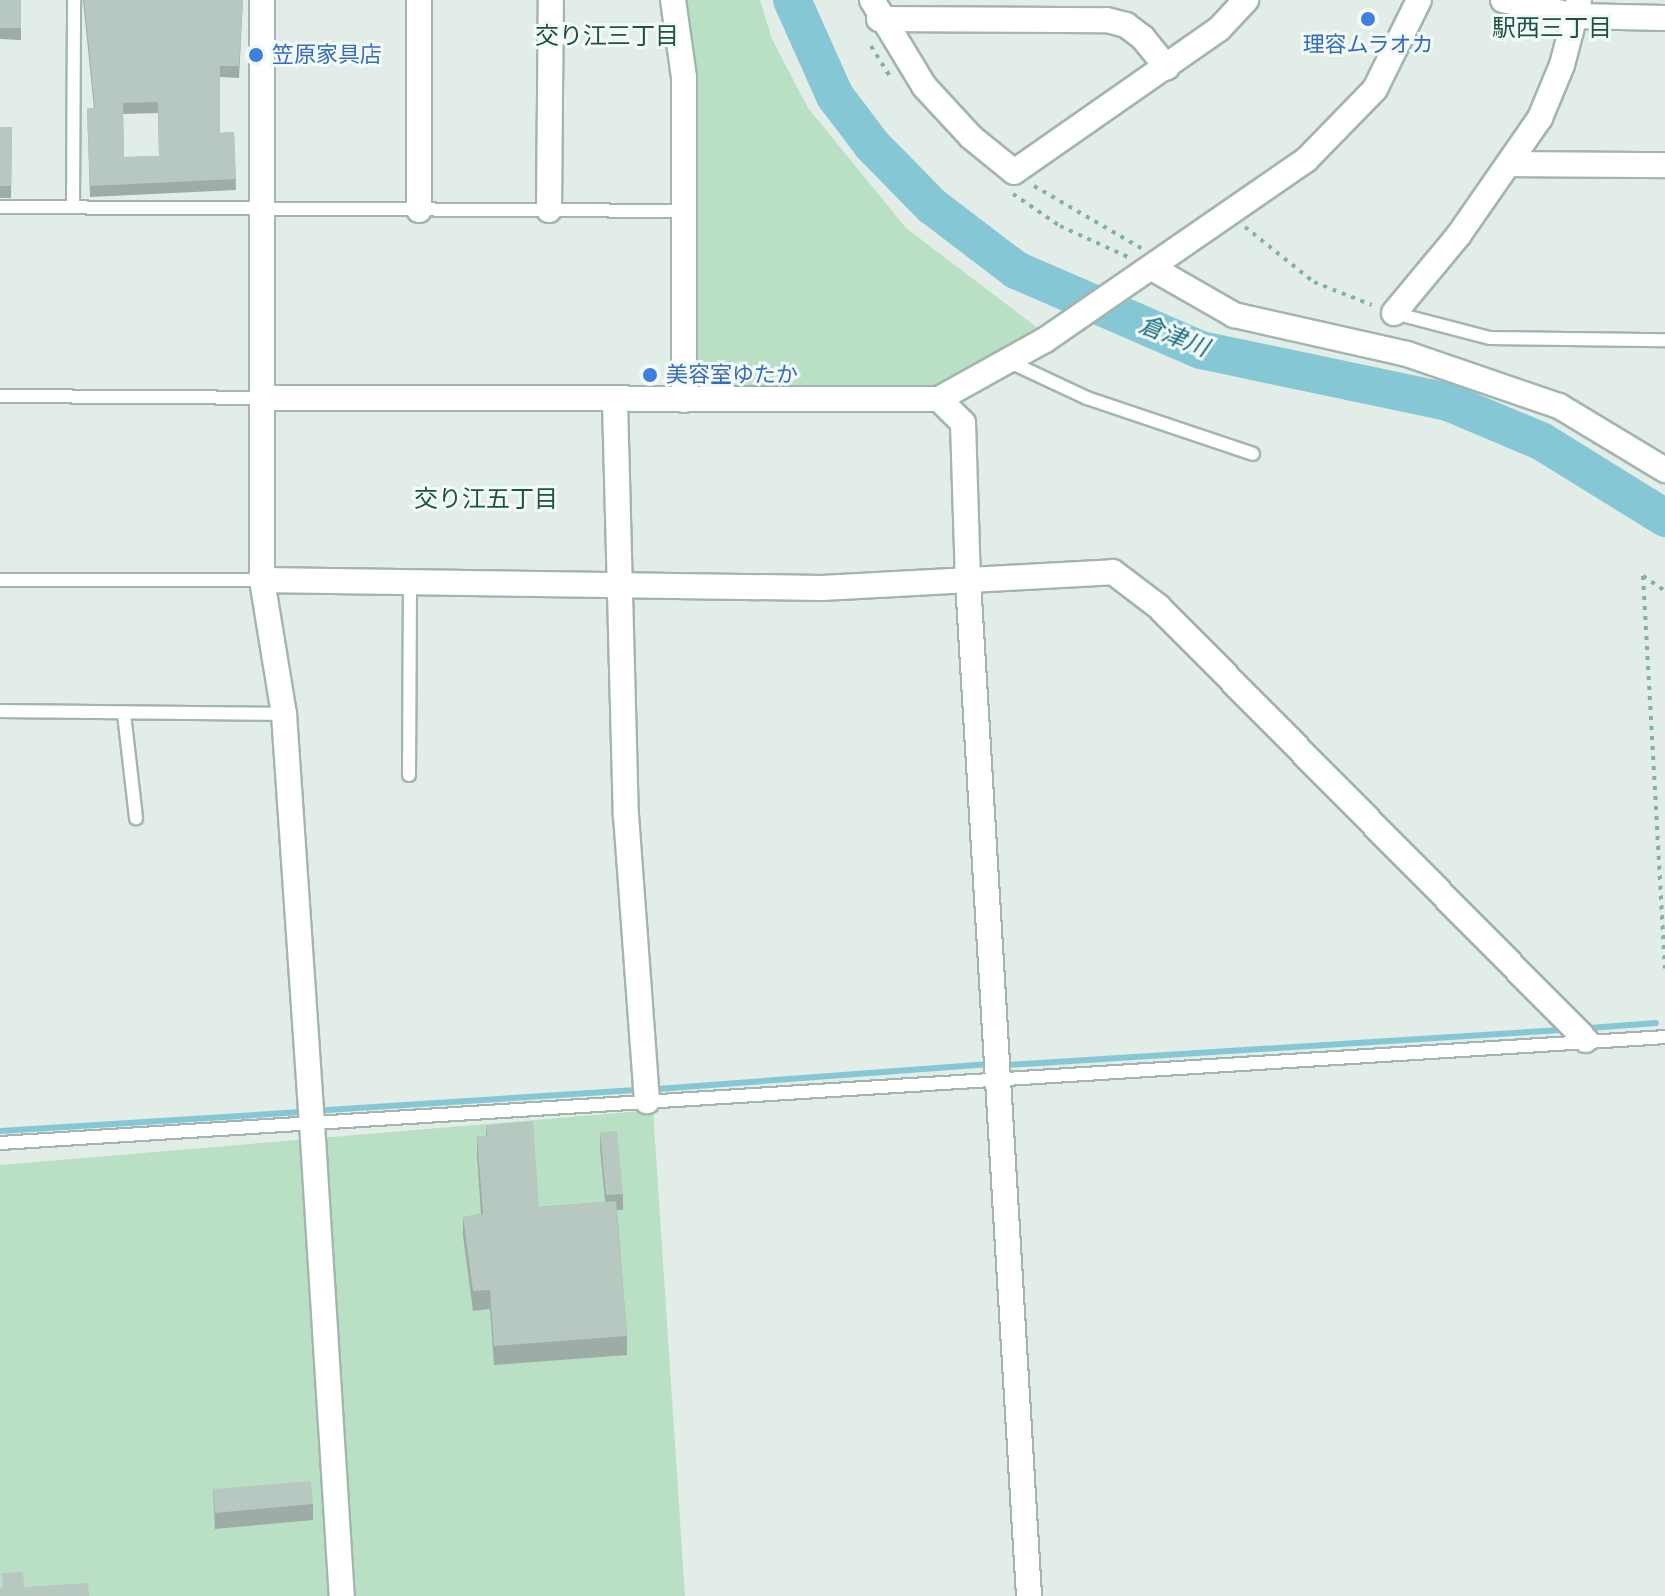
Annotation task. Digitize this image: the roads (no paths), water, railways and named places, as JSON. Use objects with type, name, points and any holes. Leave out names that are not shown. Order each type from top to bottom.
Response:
[{"type":"street","points":[[262,0],[262,580],[284,714],[342,1596]]},
{"type":"street","points":[[419,0],[419,210]]},
{"type":"street","points":[[549,210],[551,0]]},
{"type":"street","points":[[673,0],[684,77],[684,400]]},
{"type":"street","points":[[876,10],[947,113],[1014,172],[1167,68],[1219,29],[1246,0]]},
{"type":"street","points":[[262,398],[615,402],[939,399],[1045,340],[1306,160],[1354,115],[1391,63],[1419,0]]},
{"type":"street","points":[[1503,0],[1665,18]]},
{"type":"street","points":[[1394,313],[1512,164],[1540,118],[1562,65],[1577,8]]},
{"type":"street","points":[[876,10],[1107,20],[1126,25],[1143,38],[1167,68]]},
{"type":"street","points":[[1512,164],[1665,165]]},
{"type":"street","points":[[1151,269],[1234,315],[1407,354],[1559,406],[1665,470]]},
{"type":"street","points":[[939,399],[963,423],[968,581],[1029,1596]]},
{"type":"street","points":[[615,402],[616,586],[626,815],[647,1101]]},
{"type":"street","points":[[262,580],[410,585],[822,588],[1113,572],[1159,607],[1586,1040]]},
{"type":"lane","points":[[73,207],[74,0]]},
{"type":"lane","points":[[0,207],[685,211]]},
{"type":"lane","points":[[1394,313],[1490,338],[1665,340]]},
{"type":"lane","points":[[1008,361],[1087,398],[1253,454]]},
{"type":"lane","points":[[0,396],[262,398]]},
{"type":"lane","points":[[0,580],[262,580]]},
{"type":"lane","points":[[409,775],[410,585]]},
{"type":"lane","points":[[0,711],[284,714]]},
{"type":"lane","points":[[124,714],[136,818]]},
{"type":"lane","points":[[0,1143],[996,1076],[1665,1037]]},
{"type":"waterway","name":"倉津川","points":[[792,0],[835,96],[872,145],[932,206],[1016,270],[1201,350],[1448,402],[1541,441],[1665,518]]},
{"type":"waterway","points":[[1589,1028],[1656,1023]]},
{"type":"waterway","points":[[1008,1065],[1561,1030]]},
{"type":"waterway","points":[[657,1089],[987,1064]]},
{"type":"waterway","points":[[327,1110],[635,1090]]},
{"type":"waterway","points":[[0,1131],[300,1112]]},
{"type":"place","name":"理容ムラオカ","points":[[1368,19]]},
{"type":"place","name":"笠原家具店","points":[[256,55]]},
{"type":"place","name":"美容室ゆたか","points":[[650,375]]},
{"type":"district","name":"駅西三丁目","points":[[1552,28]]},
{"type":"district","name":"交り江三丁目","points":[[607,36]]},
{"type":"district","name":"交り江五丁目","points":[[486,499]]}]
